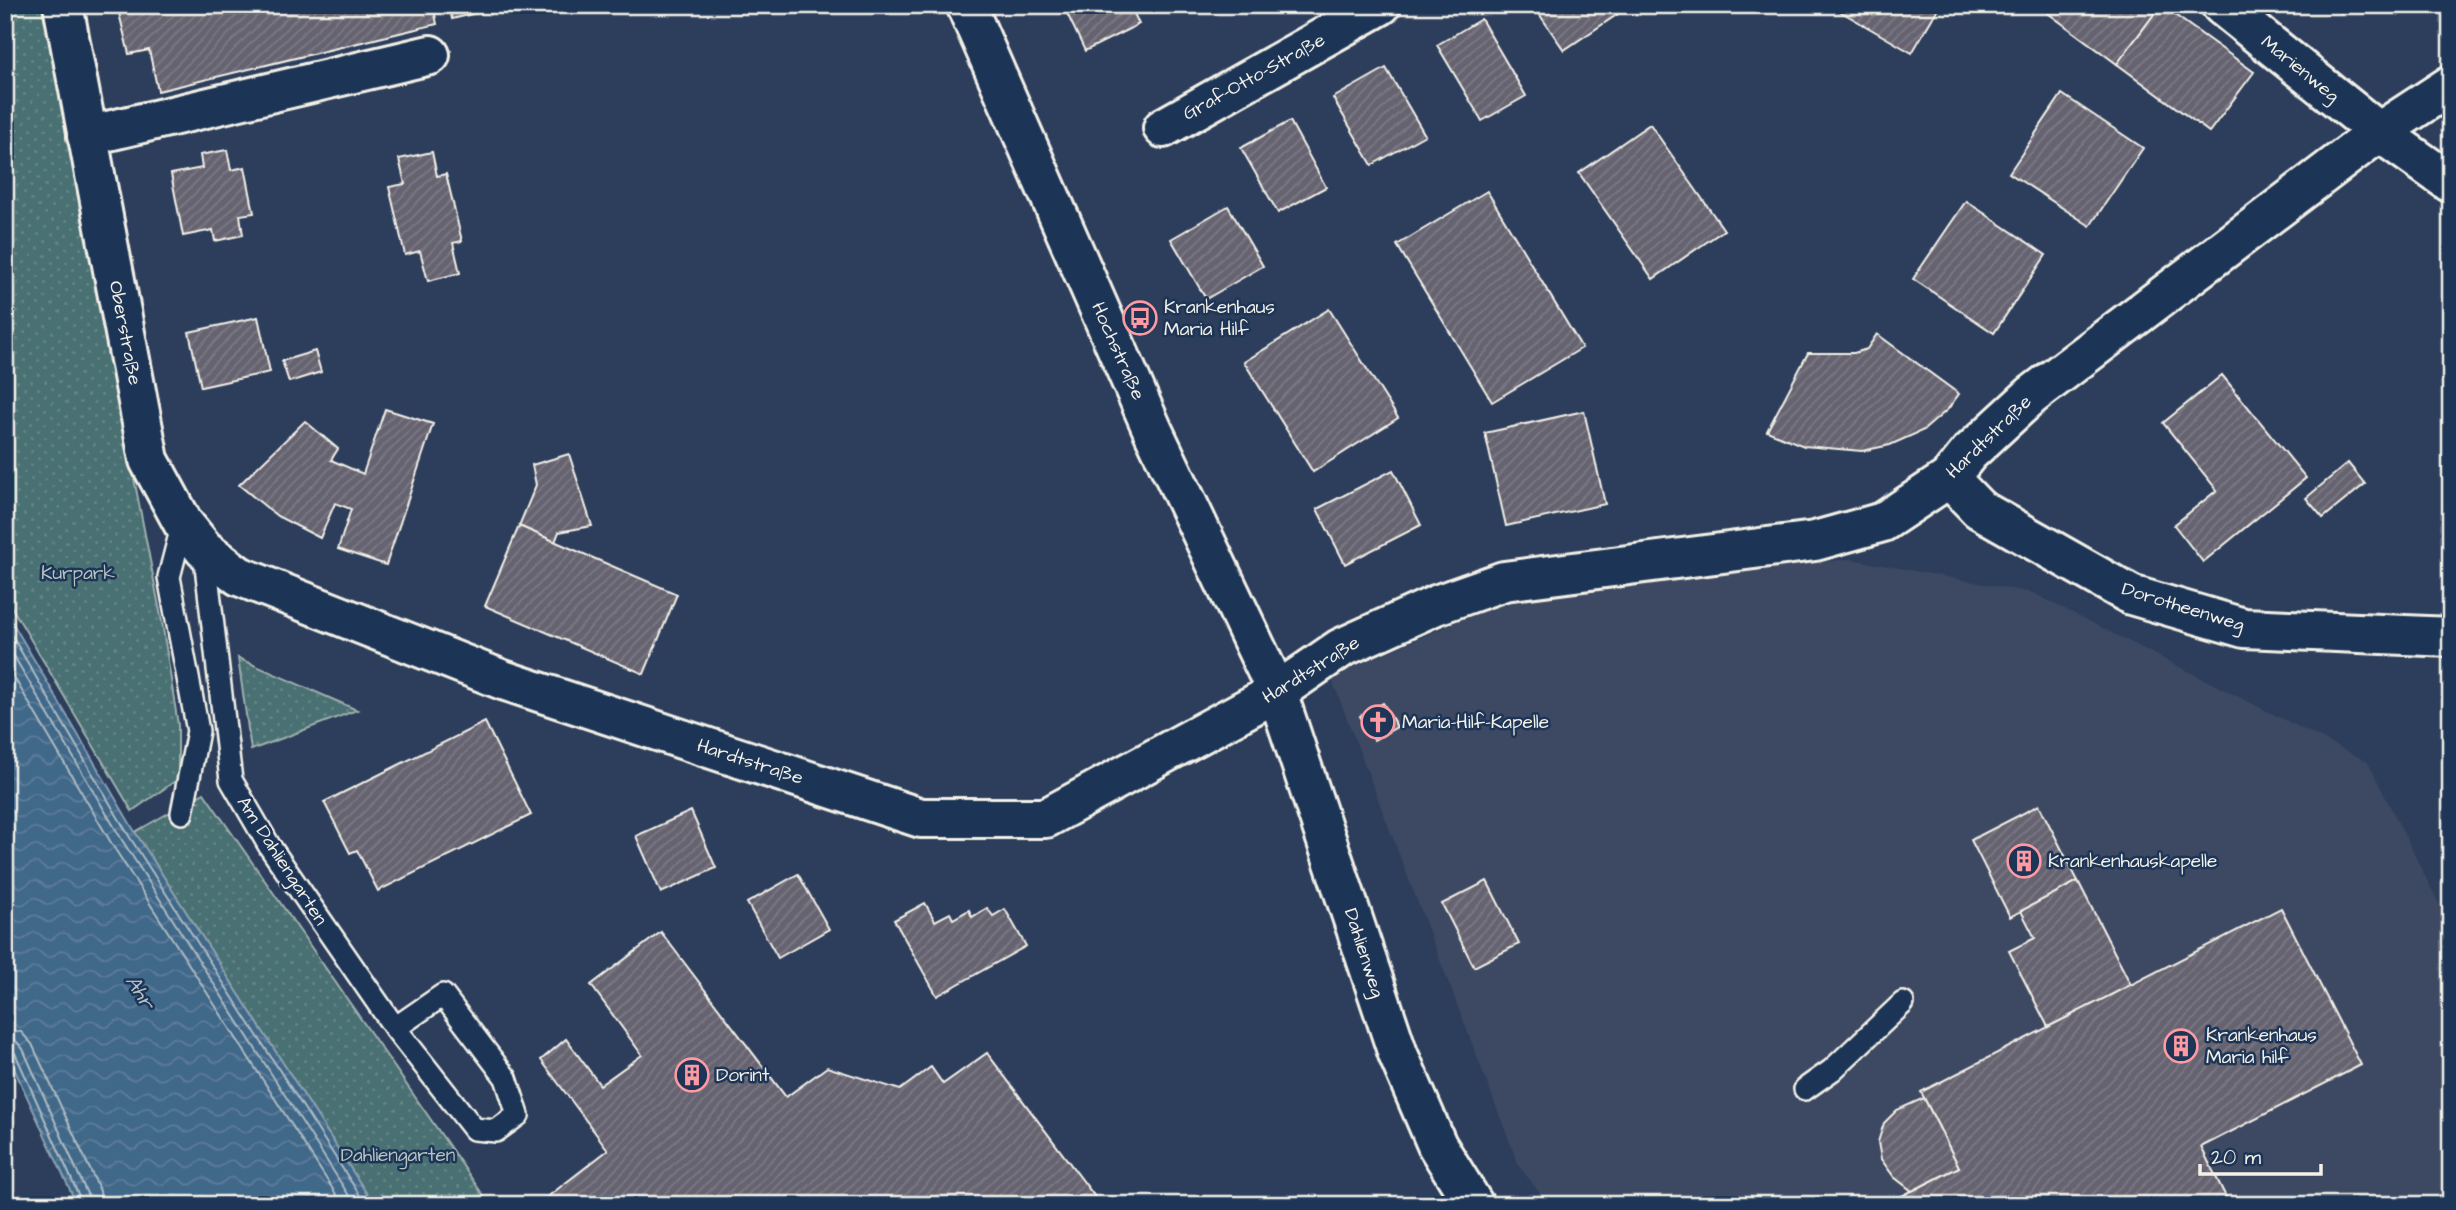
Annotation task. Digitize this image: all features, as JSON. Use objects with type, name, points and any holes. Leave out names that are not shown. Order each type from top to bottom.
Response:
[{"type":"street","name":"Oberstraße","points":[[63,5],[149,460],[194,536]]},
{"type":"street","name":"Hochstraße","points":[[966,5],[1153,431],[1278,692]]},
{"type":"street","name":"Graf-Otto-Straße","points":[[1163,128],[1381,5]]},
{"type":"street","name":"Marienweg","points":[[2221,5],[2379,132]]},
{"type":"street","points":[[87,136],[430,55]]},
{"type":"street","name":"Hardtstraße","points":[[194,536],[240,576],[503,680],[921,818],[1046,818],[1278,692],[1341,648],[1436,605],[1504,581],[1815,541],[1883,522],[1949,478],[1969,453],[2032,395],[2379,132],[2451,85]]},
{"type":"street","name":"Hardtstraße","points":[[2379,132],[2451,119]]},
{"type":"street","points":[[2379,132],[2451,183]]},
{"type":"street","name":"Dorotheenweg","points":[[1949,478],[1979,509],[2131,595],[2244,628],[2451,638]]},
{"type":"street","name":"Dahlienweg","points":[[1278,692],[1402,1064],[1437,1144],[1474,1205]]},
{"type":"lane","points":[[181,813],[198,731],[169,577],[194,536]]},
{"type":"lane","name":"Am Dahliengarten","points":[[194,536],[231,780],[270,848],[395,1028],[474,1129],[496,1131],[518,1115],[506,1078],[443,995],[395,1028]]},
{"type":"lane","points":[[1805,1089],[1832,1070],[1903,1003]]},
{"type":"shaded area","points":[[1850,559],[2033,593],[2368,762],[2451,928],[2451,1205],[1549,1205],[1519,1166],[1331,677],[1516,596]]},
{"type":"green space","name":"Kurpark","points":[[5,5],[42,5],[162,622],[178,725],[178,779],[132,811],[5,596]]},
{"type":"green space","points":[[238,658],[357,710],[251,750]]},
{"type":"green space","name":"Dahliengarten","points":[[204,793],[490,1205],[374,1205],[135,832]]},
{"type":"water","name":"Ahr","points":[[5,610],[135,832],[374,1205],[77,1205],[5,1049]]},
{"type":"building","points":[[117,5],[433,5],[437,24],[158,91],[149,50],[129,54]]},
{"type":"building","points":[[449,5],[510,5],[452,19]]},
{"type":"building","points":[[1063,5],[1130,5],[1139,24],[1085,51]]},
{"type":"building","points":[[1533,5],[1616,5],[1621,12],[1564,50]]},
{"type":"building","points":[[1841,5],[1940,5],[1912,53],[1838,10]]},
{"type":"building","points":[[2037,5],[2161,5],[2117,64]]},
{"type":"building","points":[[2161,5],[2254,72],[2209,132],[2117,64]]},
{"type":"building","points":[[2330,5],[2347,5],[2341,13]]},
{"type":"building","points":[[1481,19],[1526,96],[1482,121],[1437,45]]},
{"type":"building","points":[[1386,68],[1425,135],[1372,165],[1333,98]]},
{"type":"building","points":[[2062,94],[2143,148],[2090,226],[2009,173]]},
{"type":"building","points":[[1290,121],[1326,187],[1278,213],[1241,148]]},
{"type":"building","points":[[1650,124],[1724,230],[1653,279],[1579,173]]},
{"type":"building","points":[[227,150],[231,170],[245,167],[254,213],[240,215],[243,235],[215,241],[213,230],[183,236],[171,174],[202,168],[200,155]]},
{"type":"building","points":[[432,152],[437,176],[446,174],[462,241],[453,243],[460,273],[428,281],[420,251],[405,255],[389,187],[405,184],[399,159]]},
{"type":"building","points":[[1487,191],[1582,348],[1492,402],[1397,245]]},
{"type":"building","points":[[1966,201],[2046,255],[1994,333],[1913,279]]},
{"type":"building","points":[[1228,206],[1263,266],[1206,299],[1171,239]]},
{"type":"building","points":[[1329,309],[1398,418],[1313,472],[1244,362]]},
{"type":"building","points":[[258,317],[270,372],[201,387],[189,332]]},
{"type":"building","points":[[1877,334],[1959,394],[1948,409],[1924,430],[1890,445],[1862,451],[1804,446],[1767,431],[1808,353],[1854,353],[1867,349]]},
{"type":"building","points":[[315,351],[321,372],[289,382],[282,361]]},
{"type":"building","points":[[2222,375],[2306,478],[2203,562],[2174,525],[2217,490],[2163,423]]},
{"type":"building","points":[[385,409],[433,424],[386,565],[338,549],[351,509],[335,503],[320,538],[277,516],[239,485],[305,421],[338,449],[331,460],[363,474]]},
{"type":"building","points":[[1584,411],[1605,504],[1506,526],[1485,433]]},
{"type":"building","points":[[569,454],[592,526],[559,532],[555,542],[519,526],[536,485],[532,465]]},
{"type":"building","points":[[2348,463],[2365,484],[2323,518],[2306,498]]},
{"type":"building","points":[[1393,470],[1421,525],[1345,564],[1317,509]]},
{"type":"building","points":[[519,526],[677,594],[644,674],[485,606]]},
{"type":"building","name":"Maria-Hilf-Kapelle","points":[[1383,703],[1397,727],[1374,740],[1360,716]]},
{"type":"building","points":[[2451,719],[2451,781],[2449,781],[2445,720]]},
{"type":"building","points":[[485,722],[531,815],[378,891],[357,850],[350,853],[324,802]]},
{"type":"building","name":"Krankenhauskapelle","points":[[2039,805],[2078,881],[2010,917],[1971,840]]},
{"type":"building","points":[[691,811],[716,868],[661,893],[636,836]]},
{"type":"building","points":[[798,874],[829,929],[778,958],[747,903]]},
{"type":"building","points":[[1487,881],[1519,944],[1474,967],[1442,904]]},
{"type":"building","points":[[2078,881],[2131,985],[2048,1027],[2009,951],[2035,938],[2021,911]]},
{"type":"building","points":[[925,903],[935,921],[950,913],[953,919],[969,910],[972,917],[987,908],[993,916],[1005,909],[1026,946],[937,996],[894,920]]},
{"type":"building","name":"Krankenhaus Maria hilf","points":[[2281,908],[2361,1065],[2201,1147],[2230,1205],[1892,1205],[1890,1202],[1959,1167],[1921,1092]]},
{"type":"building","name":"Dorint","points":[[661,932],[786,1097],[827,1067],[900,1090],[931,1067],[943,1084],[987,1053],[1101,1205],[537,1205],[608,1150],[541,1060],[566,1039],[600,1085],[642,1055],[591,985]]},
{"type":"building","points":[[1924,1098],[1959,1167],[1912,1191],[1894,1177],[1881,1159],[1878,1142],[1884,1123],[1897,1110]]},
{"type":"place","name":"Krankenhaus Maria Hilf","points":[[1140,318]]},
{"type":"place","name":"Maria-Hilf-Kapelle","points":[[1378,722]]},
{"type":"place","name":"Krankenhauskapelle","points":[[2024,861]]},
{"type":"place","name":"Krankenhaus Maria hilf","points":[[2181,1046]]},
{"type":"place","name":"Dorint","points":[[692,1075]]}]
